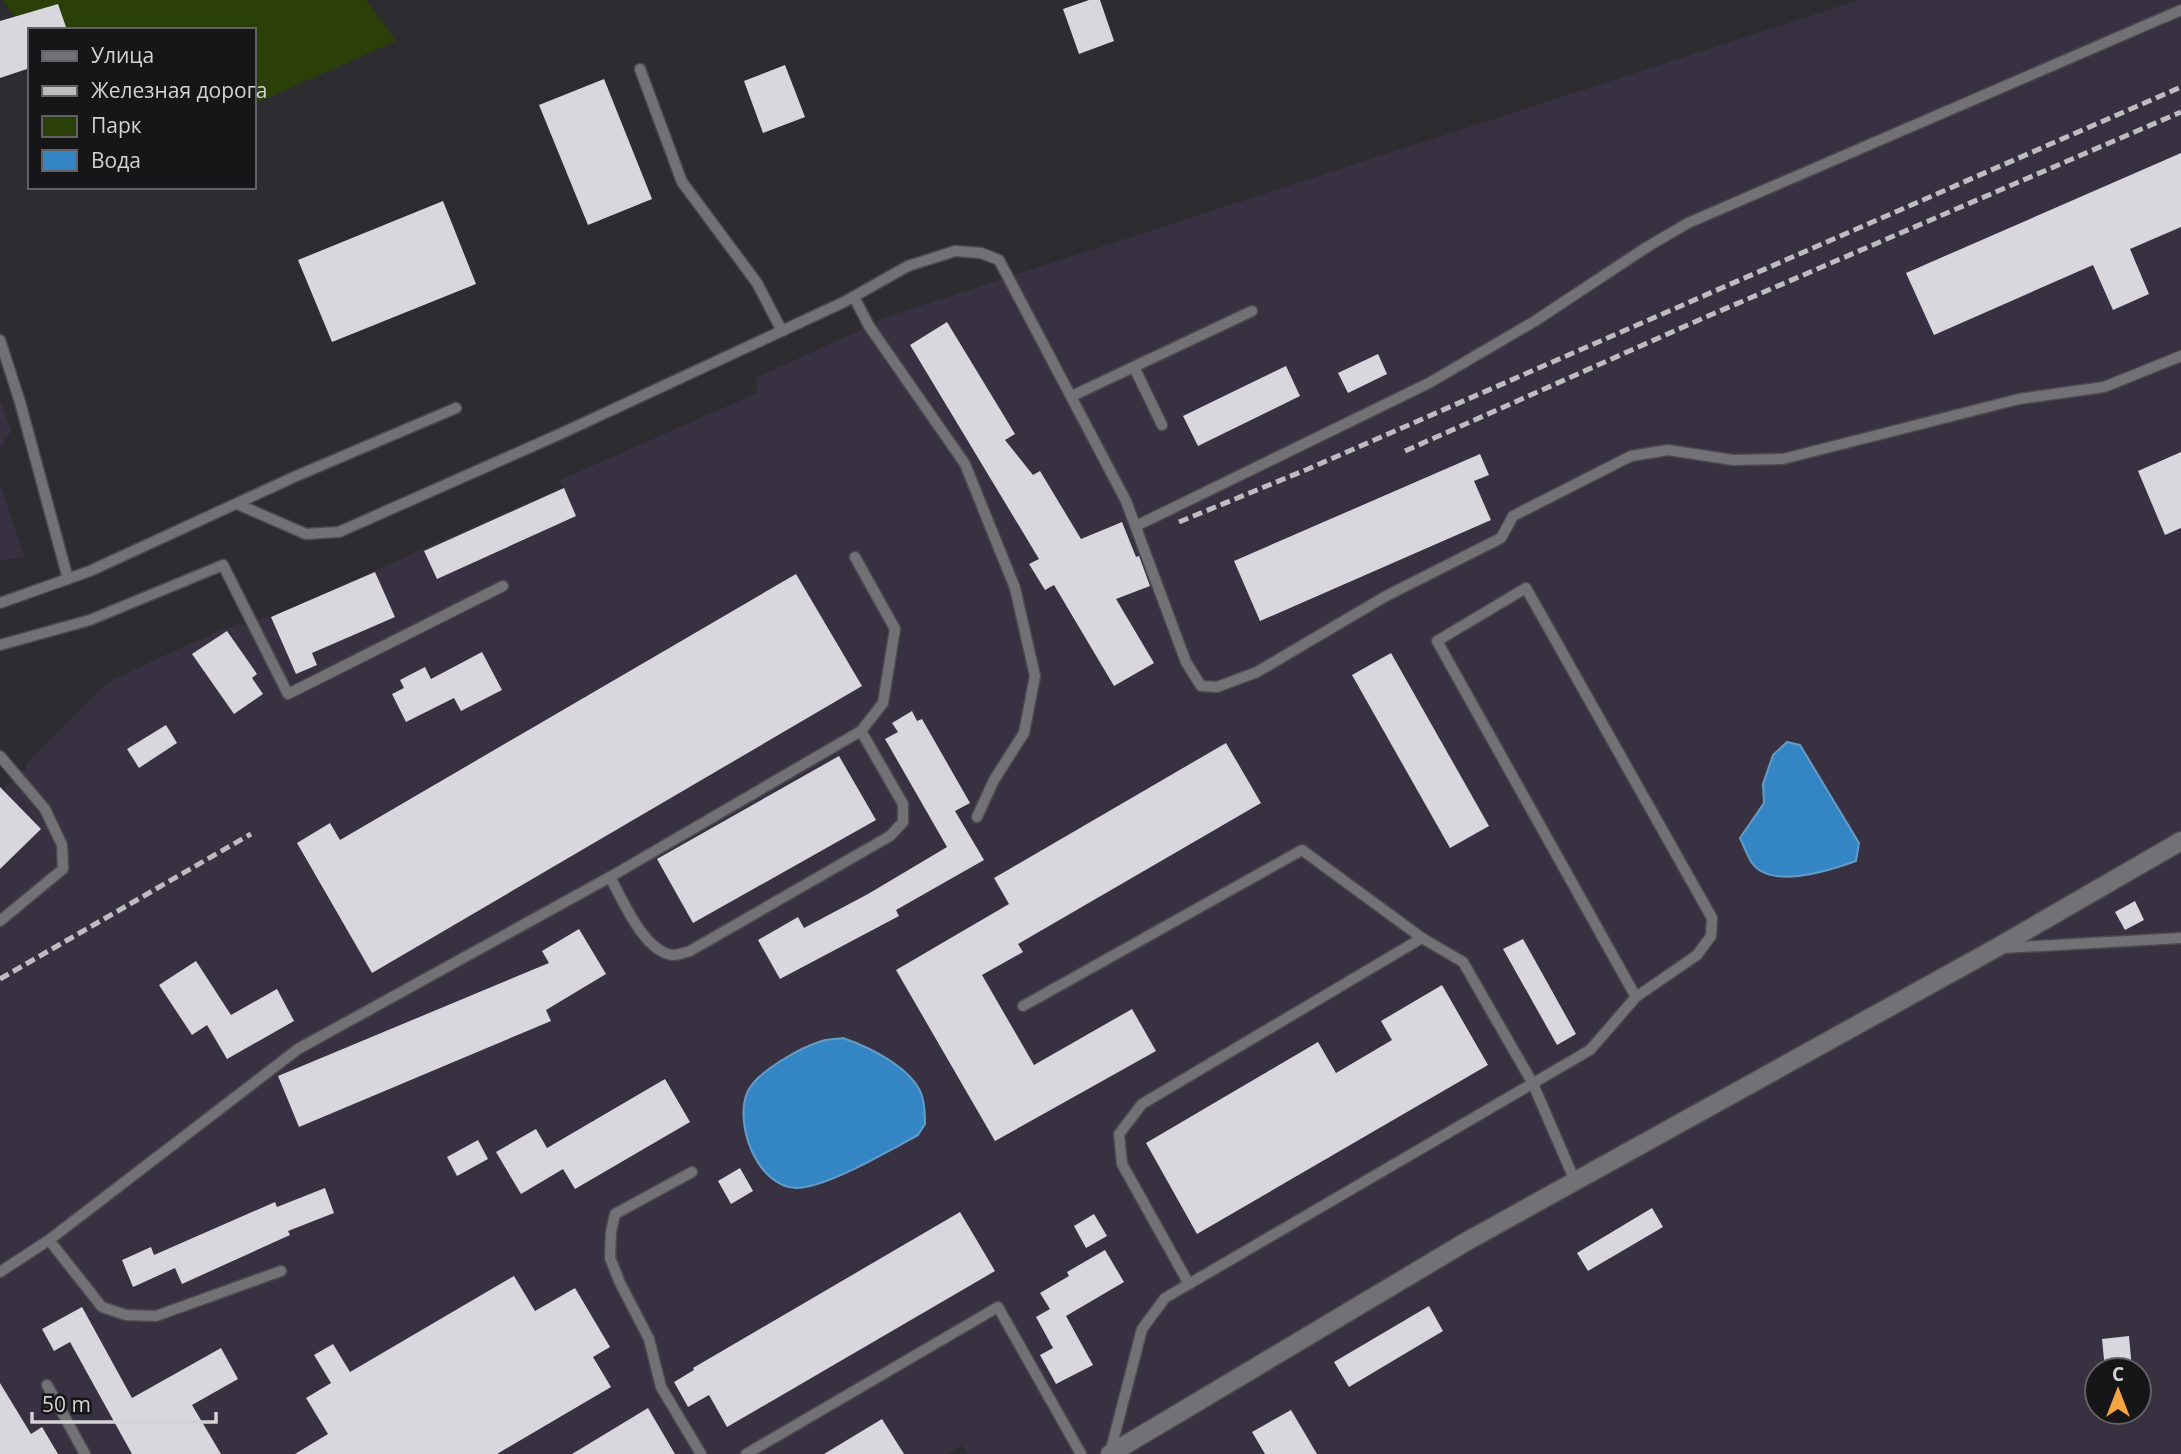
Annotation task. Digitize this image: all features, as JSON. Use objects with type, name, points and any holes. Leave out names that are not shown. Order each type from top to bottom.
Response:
[{"type":"street","points":[[1110,1454],[1469,1240],[1996,948],[2181,841]]},
{"type":"lane","points":[[1136,526],[1429,383],[1535,321],[1688,223],[2181,10]]},
{"type":"lane","points":[[639,69],[682,182],[757,283],[782,331]]},
{"type":"lane","points":[[237,504],[306,534],[339,532],[782,331],[854,297],[908,266],[955,251],[981,253],[999,260],[1126,501],[1185,662],[1200,686],[1217,687],[1257,672],[1386,596],[1501,538],[1513,516],[1631,456],[1668,450],[1733,460],[1783,459],[2019,398],[2104,387],[2181,356]]},
{"type":"lane","points":[[854,297],[869,326],[965,464],[1015,588],[1035,676],[1024,733],[994,780],[977,817]]},
{"type":"lane","points":[[1072,396],[1252,311]]},
{"type":"lane","points":[[0,340],[20,402],[68,579]]},
{"type":"lane","points":[[1134,367],[1162,425]]},
{"type":"lane","points":[[0,603],[68,579],[145,547],[293,477],[456,408]]},
{"type":"lane","points":[[0,1272],[49,1240],[298,1049],[610,877],[861,732],[883,703],[895,629],[855,557]]},
{"type":"lane","points":[[0,645],[90,620],[223,565],[288,694],[503,586]]},
{"type":"lane","points":[[1110,1454],[1142,1329],[1166,1298],[1590,1050],[1636,997],[1697,955],[1712,936],[1712,918],[1526,588],[1437,641],[1636,997]]},
{"type":"lane","points":[[610,877],[639,930],[656,948],[674,955],[690,951],[878,843],[890,836],[903,822],[903,804],[861,732]]},
{"type":"lane","points":[[0,756],[45,809],[62,845],[63,869],[0,921]]},
{"type":"lane","points":[[1023,1006],[1302,850],[1422,938],[1463,962],[1533,1084],[1575,1181]]},
{"type":"lane","points":[[1189,1284],[1122,1164],[1119,1134],[1142,1104],[1422,938]]},
{"type":"lane","points":[[1996,948],[2181,938]]},
{"type":"lane","points":[[692,1172],[615,1214],[610,1258],[649,1339],[661,1387],[701,1454]]},
{"type":"lane","points":[[49,1240],[102,1307],[126,1315],[156,1316],[281,1271]]},
{"type":"lane","points":[[746,1454],[998,1307],[1081,1454]]},
{"type":"lane","points":[[47,1385],[85,1454]]},
{"type":"shaded area","points":[[1859,0],[2181,0],[2181,1454],[968,1454],[962,1445],[948,1454],[0,1454],[0,792],[19,777],[27,763],[113,680],[239,623],[242,627],[271,617],[563,487],[560,480],[757,393],[756,378],[892,315]]},
{"type":"shaded area","points":[[0,399],[11,431],[0,448]]},
{"type":"shaded area","points":[[0,484],[25,558],[0,560]]},
{"type":"green space","points":[[3,0],[366,0],[396,41],[256,103],[256,28],[28,28],[28,36]]},
{"type":"water","points":[[1787,742],[1800,745],[1859,843],[1856,861],[1817,873],[1787,877],[1761,871],[1750,860],[1740,838],[1764,803],[1763,784],[1773,755]]},
{"type":"water","points":[[843,1038],[877,1053],[910,1076],[922,1096],[925,1124],[918,1135],[824,1182],[796,1188],[782,1185],[770,1177],[760,1165],[746,1135],[744,1104],[748,1091],[760,1076],[792,1054],[822,1041]]},
{"type":"building","points":[[1089,0],[1100,0],[1114,41],[1079,54],[1063,9]]},
{"type":"building","points":[[58,4],[66,28],[28,28],[28,69],[0,78],[0,21]]},
{"type":"building","points":[[785,65],[805,117],[763,133],[744,81]]},
{"type":"building","points":[[604,79],[652,199],[588,225],[539,105]]},
{"type":"building","points":[[2181,153],[2181,227],[2130,249],[2149,294],[2113,310],[2093,265],[1934,335],[1906,273]]},
{"type":"building","points":[[443,201],[476,284],[332,342],[298,260]]},
{"type":"building","points":[[947,322],[1015,434],[1005,440],[1033,475],[1040,471],[1081,539],[1122,522],[1136,557],[1139,556],[1150,586],[1116,599],[1154,663],[1114,686],[1054,585],[1045,590],[1029,564],[1039,559],[910,345]]},
{"type":"building","points":[[1378,354],[1387,374],[1348,393],[1338,373]]},
{"type":"building","points":[[1286,366],[1300,396],[1198,446],[1183,416]]},
{"type":"building","points":[[2181,452],[2181,528],[2165,535],[2138,471]]},
{"type":"building","points":[[1480,454],[1489,475],[1474,481],[1491,520],[1260,621],[1234,561]]},
{"type":"building","points":[[564,488],[576,516],[437,579],[424,551]]},
{"type":"building","points":[[375,572],[395,617],[312,653],[317,665],[296,674],[271,617]]},
{"type":"building","points":[[796,574],[862,686],[372,973],[297,843],[330,823],[340,840]]},
{"type":"building","points":[[227,631],[257,674],[252,678],[263,694],[234,714],[192,654]]},
{"type":"building","points":[[482,652],[502,690],[461,711],[454,698],[406,722],[392,694],[404,688],[400,680],[425,667],[431,679]]},
{"type":"building","points":[[1391,653],[1489,826],[1450,848],[1352,675]]},
{"type":"building","points":[[912,711],[917,721],[922,719],[970,803],[955,811],[984,860],[896,910],[899,916],[780,979],[758,940],[798,917],[804,928],[947,847],[885,739],[898,732],[892,723]]},
{"type":"building","points":[[166,725],[177,743],[139,768],[127,749]]},
{"type":"building","points":[[1226,743],[1261,803],[1018,944],[1023,952],[982,975],[1034,1065],[1132,1009],[1156,1051],[995,1141],[896,970],[1009,904],[994,878]]},
{"type":"building","points":[[839,756],[876,820],[693,923],[657,859]]},
{"type":"building","points":[[0,787],[41,829],[0,869]]},
{"type":"building","points":[[2135,901],[2144,920],[2125,930],[2115,912]]},
{"type":"building","points":[[579,929],[606,974],[546,1010],[551,1021],[299,1127],[278,1076],[549,963],[542,951]]},
{"type":"building","points":[[1523,939],[1576,1034],[1557,1045],[1503,949]]},
{"type":"building","points":[[196,961],[231,1015],[277,989],[294,1021],[227,1059],[207,1025],[192,1035],[159,985]]},
{"type":"building","points":[[1442,985],[1488,1065],[1197,1234],[1146,1143],[1318,1042],[1336,1073],[1392,1040],[1381,1021]]},
{"type":"building","points":[[665,1079],[690,1122],[575,1189],[563,1169],[521,1194],[496,1152],[536,1129],[547,1148]]},
{"type":"building","points":[[478,1140],[488,1159],[457,1176],[447,1157]]},
{"type":"building","points":[[740,1168],[753,1191],[731,1204],[718,1181]]},
{"type":"building","points":[[325,1188],[334,1213],[288,1231],[290,1235],[182,1284],[175,1268],[133,1287],[122,1260],[151,1247],[154,1255],[275,1202],[277,1207]]},
{"type":"building","points":[[1652,1208],[1663,1227],[1588,1271],[1577,1253]]},
{"type":"building","points":[[960,1212],[995,1271],[727,1427],[709,1395],[688,1407],[674,1382],[694,1370],[693,1368]]},
{"type":"building","points":[[1094,1214],[1107,1236],[1086,1248],[1074,1226]]},
{"type":"building","points":[[1105,1250],[1124,1282],[1066,1316],[1093,1365],[1056,1384],[1040,1355],[1053,1348],[1036,1317],[1050,1309],[1040,1293],[1069,1276],[1067,1272]]},
{"type":"building","points":[[514,1276],[535,1311],[575,1288],[610,1347],[593,1357],[611,1387],[497,1454],[295,1454],[328,1434],[306,1398],[331,1383],[314,1355],[333,1344],[350,1372]]},
{"type":"building","points":[[1429,1306],[1443,1331],[1349,1387],[1334,1362]]},
{"type":"building","points":[[82,1307],[132,1398],[221,1348],[238,1379],[192,1405],[221,1454],[132,1454],[70,1342],[54,1351],[42,1329]]},
{"type":"building","points":[[2129,1336],[2131,1356],[2104,1356],[2102,1339]]},
{"type":"building","points":[[0,1383],[31,1434],[42,1427],[58,1454],[0,1454]]},
{"type":"building","points":[[648,1408],[675,1454],[572,1454]]},
{"type":"building","points":[[1291,1410],[1317,1454],[1265,1454],[1252,1432]]},
{"type":"building","points":[[882,1419],[904,1454],[824,1454]]},
{"type":"railway","points":[[1179,522],[1308,469],[2181,87]]},
{"type":"railway","points":[[1405,451],[1699,320],[2181,112]]},
{"type":"railway","points":[[0,979],[251,834]]}]
